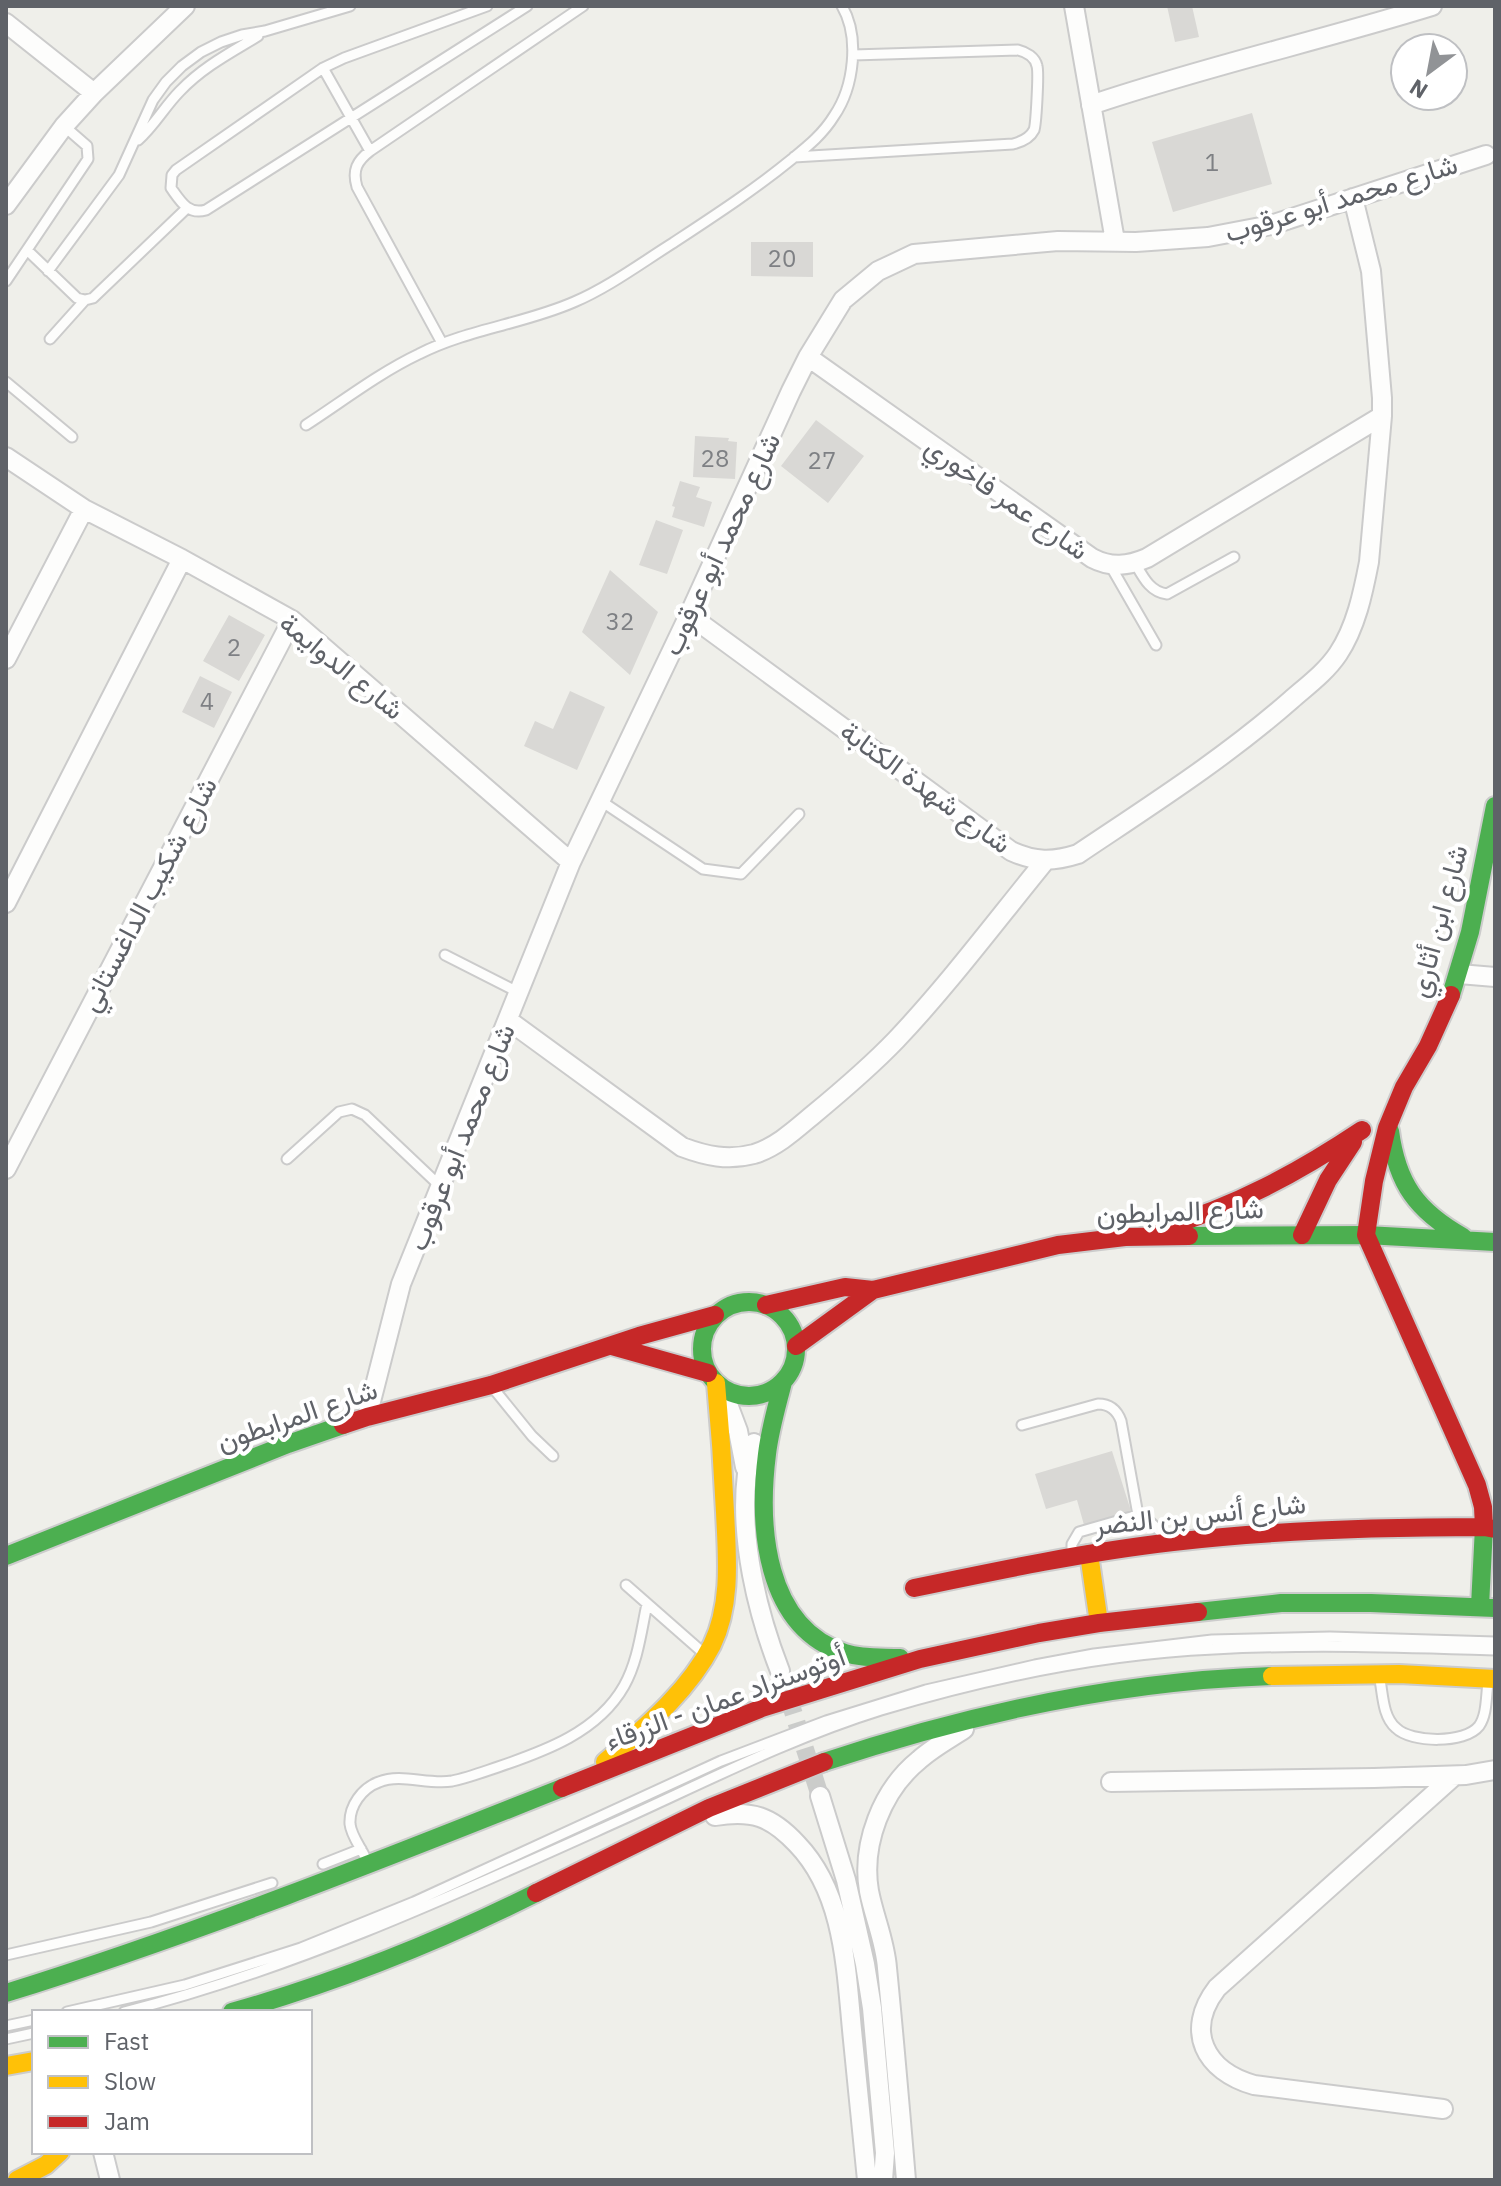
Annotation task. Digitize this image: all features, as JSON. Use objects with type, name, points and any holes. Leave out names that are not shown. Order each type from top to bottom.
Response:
[{"type":"main road","name":"شارع ابن أثاري","points":[[1366,1235],[1370,1197],[1389,1122],[1402,1090],[1428,1047],[1459,974],[1495,806]]},
{"type":"main road","name":"شارع ابن أثاري","points":[[1302,1235],[1328,1180],[1362,1130],[1402,1090]]},
{"type":"main road","points":[[1389,1122],[1397,1167],[1419,1207],[1442,1227],[1470,1241]]},
{"type":"main road","points":[[1125,1237],[1176,1224],[1262,1191],[1362,1130]]},
{"type":"main road","points":[[1366,1235],[1477,1485],[1490,1528],[1487,1607]]},
{"type":"main road","name":"شارع المرابطون","points":[[766,1305],[845,1287],[873,1290],[1058,1245],[1125,1237],[1366,1235],[1495,1242]]},
{"type":"main road","name":"شارع المرابطون","points":[[796,1346],[873,1290]]},
{"type":"main road","points":[[586,1780],[663,1707],[706,1655],[722,1618],[727,1592],[724,1454],[715,1382],[702,1358],[706,1328],[715,1315],[730,1305],[748,1302],[766,1305],[781,1315],[791,1329],[796,1346],[791,1372],[778,1386],[756,1396],[738,1396],[715,1382],[648,1355],[612,1346]]},
{"type":"main road","name":"شارع المرابطون","points":[[6,1556],[288,1444],[367,1417],[491,1385],[715,1315]]},
{"type":"main road","points":[[778,1386],[765,1475],[769,1547],[777,1589],[800,1624],[836,1648],[856,1656],[920,1659]]},
{"type":"main road","name":"شارع أنس بن النضر","points":[[914,1588],[1081,1555],[1171,1542],[1330,1529],[1490,1528]]},
{"type":"main road","points":[[1081,1555],[1099,1623]]},
{"type":"main road","name":"أوتوستراد عمان - الزرقاء","points":[[6,1993],[114,1959],[365,1857],[586,1780],[762,1708],[920,1659],[1099,1623],[1281,1603],[1487,1607]]},
{"type":"main road","points":[[239,2010],[300,1992],[409,1951],[516,1903],[746,1791],[905,1735],[984,1715],[1088,1695],[1193,1682],[1298,1674],[1379,1673],[1492,1678]]},
{"type":"main road","points":[[6,1975],[56,1977]]},
{"type":"main road","points":[[6,2066],[32,2061]]},
{"type":"main road","points":[[17,2180],[46,2165],[58,2154]]},
{"type":"street","points":[[6,205],[64,126],[185,6]]},
{"type":"street","points":[[1074,6],[1115,241]]},
{"type":"street","points":[[1091,105],[1378,14],[1432,6]]},
{"type":"street","points":[[6,23],[94,93]]},
{"type":"street","name":"شارع محمد أبو عرقوب","points":[[367,1417],[401,1284],[571,862],[808,357],[843,300],[878,271],[914,254],[1058,241],[1176,241],[1240,232],[1271,225],[1486,155]]},
{"type":"street","name":"شارع شهدة الكتابة","points":[[689,615],[1011,851],[1045,861],[1078,854],[1221,757],[1326,669],[1345,644],[1365,585],[1382,416],[1374,298],[1353,198]]},
{"type":"street","name":"شارع عمر فاخوري","points":[[808,357],[1092,558],[1110,565],[1135,563],[1147,558],[1382,416]]},
{"type":"street","name":"شارع الدوايمة","points":[[6,457],[84,509],[292,620],[571,862]]},
{"type":"street","points":[[6,659],[84,509]]},
{"type":"street","points":[[6,903],[182,559]]},
{"type":"street","name":"شارع شكيب الداغستاني","points":[[6,1169],[292,620]]},
{"type":"street","points":[[508,1020],[682,1147],[718,1157],[755,1154],[798,1127],[895,1041],[1045,861]]},
{"type":"street","points":[[1459,974],[1495,977]]},
{"type":"street","points":[[715,1382],[738,1431],[747,1474]]},
{"type":"street","points":[[778,1386],[756,1438],[747,1474],[746,1512],[751,1564],[767,1639],[780,1671]]},
{"type":"street","points":[[906,2180],[887,1962],[868,1887],[868,1858],[873,1830],[883,1804],[899,1780],[918,1760],[984,1715]]},
{"type":"street","points":[[1111,1782],[1454,1776],[1495,1770]]},
{"type":"street","points":[[1443,2109],[1240,2081],[1216,2066],[1202,2041],[1201,2027],[1203,2012],[1217,1988],[1454,1776]]},
{"type":"street","points":[[820,1796],[846,1880],[865,1964],[885,2153],[883,2180]]},
{"type":"street","points":[[677,1823],[735,1813],[763,1817],[787,1833],[807,1854],[823,1879],[833,1906],[845,1966],[867,2180]]},
{"type":"street","points":[[885,2153],[893,2180]]},
{"type":"street","points":[[104,2154],[110,2180]]},
{"type":"lane","points":[[48,271],[114,183],[153,100],[182,66],[221,42],[350,6]]},
{"type":"lane","points":[[487,6],[323,68],[176,170],[170,182],[171,188],[187,208],[200,212],[206,210],[527,6]]},
{"type":"lane","points":[[442,343],[357,187],[355,168],[370,151],[583,6]]},
{"type":"lane","points":[[306,425],[391,370],[442,343],[553,310],[590,295],[731,206],[794,157],[818,138],[837,113],[848,85],[853,55],[850,27],[842,6]]},
{"type":"lane","points":[[135,141],[199,73],[265,31]]},
{"type":"lane","points":[[794,157],[1013,144],[1028,138],[1035,128],[1037,66],[1026,52],[853,55]]},
{"type":"lane","points":[[323,68],[370,151]]},
{"type":"lane","points":[[6,281],[88,159],[87,146],[64,126]]},
{"type":"lane","points":[[27,250],[77,298],[93,298],[187,208]]},
{"type":"lane","points":[[50,339],[85,300]]},
{"type":"lane","points":[[6,382],[72,437]]},
{"type":"lane","points":[[1135,563],[1153,589],[1167,594],[1234,557]]},
{"type":"lane","points":[[1110,565],[1156,645]]},
{"type":"lane","points":[[601,801],[703,869],[741,874],[799,814]]},
{"type":"lane","points":[[445,955],[520,993]]},
{"type":"lane","points":[[287,1159],[339,1112],[352,1109],[365,1115],[440,1186]]},
{"type":"lane","points":[[491,1385],[532,1436],[553,1456]]},
{"type":"lane","points":[[1022,1425],[1098,1404],[1115,1409],[1121,1421],[1138,1515]]},
{"type":"lane","points":[[1081,1555],[1072,1544],[1079,1532],[1138,1515],[1146,1518],[1171,1542]]},
{"type":"lane","points":[[626,1585],[706,1655]]},
{"type":"lane","points":[[320,1865],[365,1857],[350,1826],[352,1807],[363,1790],[380,1781],[450,1782],[472,1776],[555,1745],[608,1708],[632,1670],[647,1604]]},
{"type":"lane","points":[[76,2010],[185,1985],[301,1948],[414,1902],[734,1756],[826,1721],[926,1690],[1094,1654],[1212,1640],[1330,1637],[1495,1642]]},
{"type":"lane","points":[[131,2010],[258,1973],[350,1938],[777,1748],[880,1711],[981,1684],[1095,1661],[1213,1649],[1390,1647],[1495,1650]]},
{"type":"lane","points":[[1379,1673],[1389,1719],[1396,1729],[1420,1738],[1455,1739],[1467,1736],[1477,1728],[1484,1717],[1492,1678]]},
{"type":"lane","points":[[6,1955],[151,1922],[278,1881]]},
{"type":"lane","points":[[6,2026],[32,2020]]},
{"type":"lane","points":[[6,2039],[32,2033]]},
{"type":"building","points":[[1167,6],[1192,6],[1199,37],[1175,42]]},
{"type":"building","points":[[1252,113],[1272,184],[1173,212],[1152,142]]},
{"type":"building","points":[[751,242],[813,242],[813,277],[751,276]]},
{"type":"building","points":[[816,420],[864,456],[828,503],[781,466]]},
{"type":"building","points":[[695,436],[729,438],[728,441],[737,442],[735,479],[693,477]]},
{"type":"building","points":[[680,481],[700,487],[696,497],[712,502],[704,527],[672,517]]},
{"type":"building","points":[[656,520],[683,530],[667,574],[639,565]]},
{"type":"building","points":[[610,570],[658,612],[630,675],[582,632]]},
{"type":"building","points":[[229,615],[265,635],[239,681],[203,661]]},
{"type":"building","points":[[200,676],[232,692],[214,728],[182,712]]},
{"type":"building","points":[[570,691],[605,707],[577,770],[524,746],[535,721],[553,729]]},
{"type":"building","points":[[1112,1451],[1131,1511],[1084,1525],[1077,1500],[1046,1509],[1035,1474]]},
{"type":"tunnel","points":[[780,1671],[820,1796]]},
{"type":"traffic: fast","points":[[1451,995],[1470,932],[1495,806]]},
{"type":"traffic: fast","points":[[1390,1131],[1398,1166],[1412,1194],[1433,1217],[1463,1237]]},
{"type":"traffic: fast","points":[[1189,1236],[1366,1235],[1495,1242]]},
{"type":"traffic: fast","points":[[749,1302],[767,1306],[782,1316],[792,1331],[796,1349],[792,1367],[782,1382],[767,1392],[749,1396],[731,1392],[716,1382],[706,1367],[702,1349],[706,1331],[716,1316],[731,1306],[749,1302]]},
{"type":"traffic: fast","points":[[783,1382],[768,1445],[764,1482],[766,1541],[782,1597],[797,1621],[818,1640],[852,1655],[900,1658]]},
{"type":"traffic: fast","points":[[6,1556],[343,1425]]},
{"type":"traffic: fast","points":[[1480,1606],[1484,1527]]},
{"type":"traffic: fast","points":[[1198,1612],[1281,1603],[1495,1608]]},
{"type":"traffic: fast","points":[[824,1762],[933,1729],[1045,1703],[1158,1685],[1272,1676]]},
{"type":"traffic: fast","points":[[6,1993],[217,1921],[562,1788]]},
{"type":"traffic: fast","points":[[238,2010],[387,1960],[536,1893]]},
{"type":"traffic: slow","points":[[605,1762],[650,1722],[691,1678],[712,1645],[723,1613],[727,1562],[716,1383]]},
{"type":"traffic: slow","points":[[1089,1554],[1099,1623]]},
{"type":"traffic: slow","points":[[1272,1676],[1399,1674],[1495,1679]]},
{"type":"traffic: slow","points":[[6,2066],[32,2061]]},
{"type":"traffic: slow","points":[[17,2180],[46,2165],[58,2154]]},
{"type":"traffic: jam","points":[[1451,995],[1428,1046],[1404,1087],[1387,1128],[1374,1181],[1366,1235],[1477,1485],[1484,1527]]},
{"type":"traffic: jam","points":[[1162,1228],[1215,1210],[1266,1187],[1362,1130]]},
{"type":"traffic: jam","points":[[1302,1235],[1328,1180],[1353,1142]]},
{"type":"traffic: jam","points":[[766,1305],[845,1287],[873,1290],[1058,1245],[1125,1237],[1189,1236]]},
{"type":"traffic: jam","points":[[796,1346],[873,1290]]},
{"type":"traffic: jam","points":[[343,1425],[491,1385],[639,1336],[715,1315]]},
{"type":"traffic: jam","points":[[612,1346],[708,1373]]},
{"type":"traffic: jam","points":[[914,1588],[1075,1556],[1212,1538],[1367,1529],[1495,1529]]},
{"type":"traffic: jam","points":[[562,1788],[762,1708],[920,1659],[1039,1633],[1198,1612]]},
{"type":"traffic: jam","points":[[536,1893],[709,1808],[824,1762]]}]
